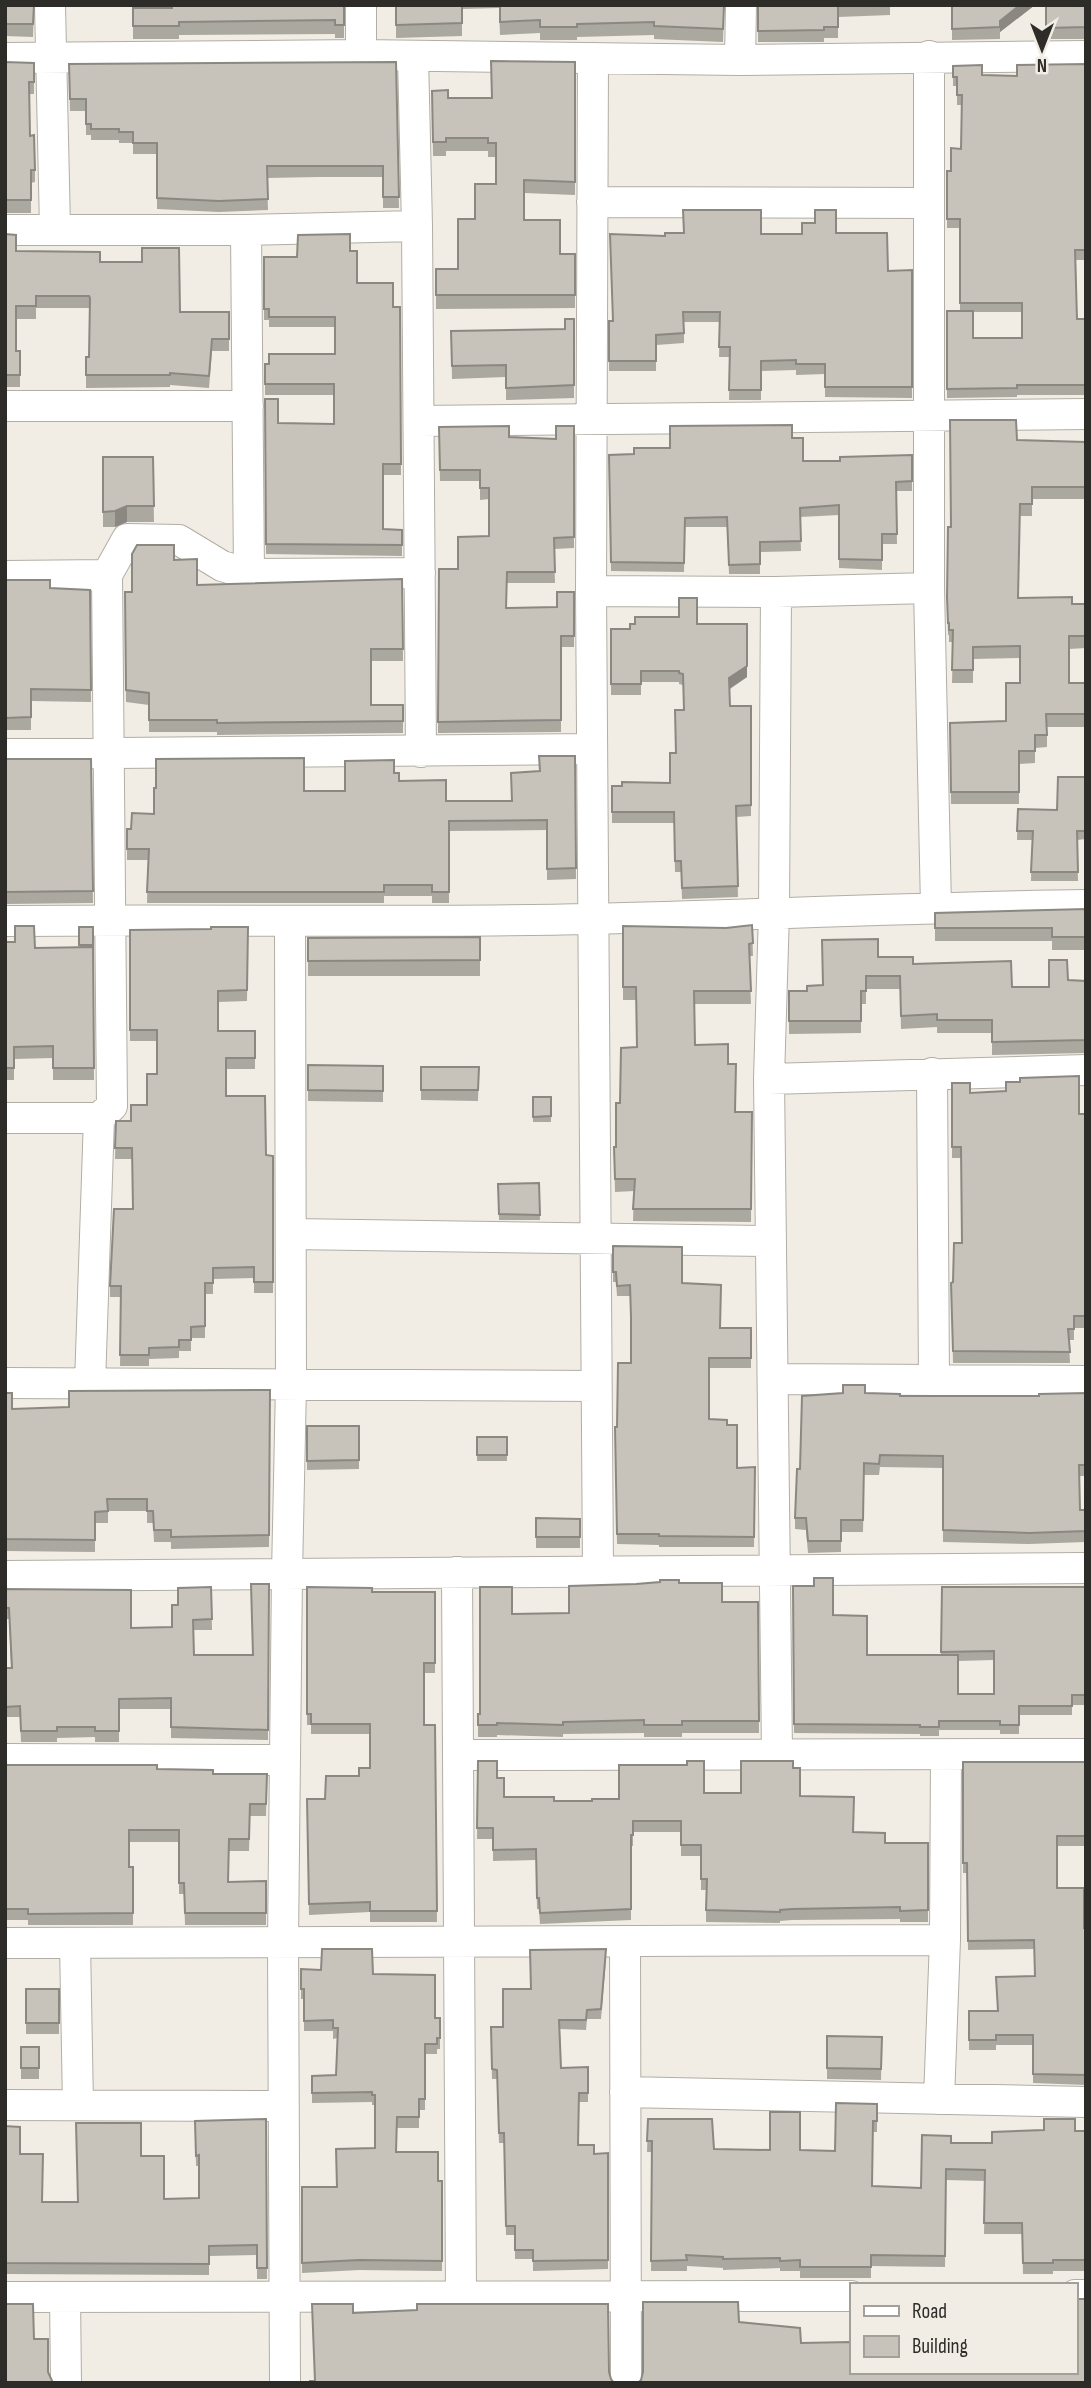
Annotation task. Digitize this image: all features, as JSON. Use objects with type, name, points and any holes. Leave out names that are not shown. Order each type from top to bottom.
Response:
[{"type":"street","points":[[50,5],[55,228]]},
{"type":"street","points":[[361,5],[361,55]]},
{"type":"street","points":[[740,60],[741,5]]},
{"type":"street","points":[[5,58],[361,55],[740,60],[1086,56]]},
{"type":"street","points":[[413,56],[421,752]]},
{"type":"street","points":[[929,56],[929,588],[936,907]]},
{"type":"street","points":[[593,58],[592,919],[598,1571]]},
{"type":"street","points":[[592,202],[928,203]]},
{"type":"street","points":[[5,230],[246,230],[417,226]]},
{"type":"street","points":[[246,230],[249,574]]},
{"type":"street","points":[[5,406],[248,406]]},
{"type":"street","points":[[419,421],[1086,414]]},
{"type":"street","points":[[90,1384],[99,1118],[112,1105],[107,575],[127,540],[179,540],[222,566],[249,574],[420,573]]},
{"type":"street","points":[[5,576],[107,575]]},
{"type":"street","points":[[591,591],[776,592],[929,588]]},
{"type":"street","points":[[776,592],[774,912],[769,1079],[777,1754]]},
{"type":"street","points":[[5,754],[592,749]]},
{"type":"street","points":[[5,921],[592,919],[936,907],[1086,905]]},
{"type":"street","points":[[285,2383],[283,1942],[291,1385],[290,922]]},
{"type":"street","points":[[769,1079],[1086,1070]]},
{"type":"street","points":[[932,1073],[934,1381]]},
{"type":"street","points":[[5,1118],[99,1118]]},
{"type":"street","points":[[291,1234],[771,1241]]},
{"type":"street","points":[[773,1379],[1086,1381]]},
{"type":"street","points":[[5,1383],[596,1386]]},
{"type":"street","points":[[5,1576],[1086,1568]]},
{"type":"street","points":[[457,1572],[461,2297]]},
{"type":"street","points":[[458,1755],[1086,1754]]},
{"type":"street","points":[[939,2099],[945,1940],[946,1756]]},
{"type":"street","points":[[5,1759],[284,1760]]},
{"type":"street","points":[[5,1943],[945,1940]]},
{"type":"street","points":[[625,1941],[626,2383]]},
{"type":"street","points":[[75,1943],[78,2105]]},
{"type":"street","points":[[625,2091],[1086,2102]]},
{"type":"street","points":[[5,2105],[283,2106]]},
{"type":"street","points":[[5,2297],[850,2296]]},
{"type":"street","points":[[65,2297],[66,2383]]},
{"type":"building","points":[[5,5],[34,5],[33,24],[5,24]]},
{"type":"building","points":[[172,5],[344,5],[344,25],[335,25],[335,20],[179,22],[179,26],[133,26],[133,8],[172,8]]},
{"type":"building","points":[[396,5],[462,5],[462,23],[396,25]]},
{"type":"building","points":[[500,5],[724,5],[723,29],[654,26],[654,22],[540,27],[540,20],[500,22]]},
{"type":"building","points":[[846,5],[838,6],[838,27],[824,27],[824,30],[758,31],[758,6]]},
{"type":"building","points":[[952,5],[1020,5],[1000,21],[1000,27],[952,29]]},
{"type":"building","points":[[1046,5],[1086,5],[1086,27],[1046,28]]},
{"type":"building","points":[[491,61],[575,62],[575,182],[524,180],[524,220],[560,220],[560,254],[575,254],[575,295],[436,295],[436,269],[458,269],[458,219],[475,219],[475,184],[496,184],[496,143],[488,143],[488,138],[446,138],[446,142],[433,142],[432,91],[448,90],[448,98],[492,98]]},
{"type":"building","points":[[5,62],[34,63],[34,82],[29,82],[30,136],[34,135],[35,170],[31,170],[31,200],[5,200]]},
{"type":"building","points":[[396,62],[399,197],[383,197],[383,166],[267,166],[268,199],[219,201],[157,198],[157,143],[133,143],[133,132],[119,132],[119,129],[91,129],[91,124],[86,124],[86,99],[70,99],[69,64]]},
{"type":"building","points":[[1086,64],[1086,250],[1075,250],[1077,319],[1086,319],[1086,385],[947,389],[947,311],[973,311],[973,338],[1022,338],[1022,303],[960,303],[960,219],[947,219],[947,171],[951,171],[951,148],[961,149],[962,95],[957,95],[957,77],[953,77],[953,66],[982,65],[982,75],[1017,76],[1017,65]]},
{"type":"building","points":[[683,210],[761,210],[761,234],[802,234],[802,223],[815,223],[815,210],[836,210],[836,233],[887,233],[888,271],[912,270],[912,387],[825,387],[825,364],[796,364],[796,360],[761,361],[761,390],[729,390],[730,347],[719,347],[720,312],[683,312],[684,333],[656,335],[656,361],[609,361],[609,321],[613,321],[610,234],[665,236],[665,233],[684,233]]},
{"type":"building","points":[[5,234],[16,235],[16,251],[100,252],[100,262],[142,262],[142,248],[179,248],[180,312],[229,312],[229,339],[212,339],[209,376],[170,373],[86,375],[86,357],[89,357],[89,296],[36,296],[36,306],[16,306],[16,351],[20,351],[20,375],[5,375]]},
{"type":"building","points":[[350,234],[350,251],[357,251],[357,283],[393,283],[393,307],[400,307],[401,464],[383,464],[383,529],[402,530],[402,545],[266,544],[265,399],[278,399],[278,423],[334,424],[334,384],[265,384],[265,364],[269,364],[269,354],[335,354],[335,317],[269,317],[269,309],[264,309],[264,257],[297,257],[298,235]]},
{"type":"building","points":[[565,319],[574,319],[574,385],[506,388],[506,365],[452,366],[451,331],[565,329]]},
{"type":"building","points":[[950,420],[1016,420],[1017,440],[1085,442],[1085,487],[1032,487],[1032,504],[1020,504],[1018,598],[1072,597],[1072,604],[1086,604],[1086,636],[1069,636],[1069,683],[1086,683],[1086,714],[1046,714],[1047,735],[1035,735],[1035,751],[1019,751],[1019,792],[951,792],[950,723],[1006,721],[1006,683],[1020,683],[1020,646],[973,647],[973,670],[952,670],[953,630],[949,630],[947,597],[948,527],[951,527]]},
{"type":"building","points":[[792,425],[792,438],[803,438],[803,461],[912,455],[912,481],[896,482],[897,534],[882,534],[882,560],[839,559],[839,505],[800,508],[801,541],[760,542],[760,564],[729,565],[727,517],[685,518],[684,563],[611,562],[609,455],[634,454],[634,448],[670,448],[670,426]]},
{"type":"building","points":[[509,426],[509,437],[556,439],[556,426],[574,426],[574,537],[554,538],[555,572],[507,572],[506,608],[557,607],[557,592],[574,592],[574,636],[561,636],[561,720],[438,722],[439,569],[458,569],[458,537],[489,536],[489,488],[480,488],[480,470],[440,470],[439,427]]},
{"type":"building","points":[[103,457],[153,457],[154,506],[127,506],[103,512]]},
{"type":"building","points":[[137,545],[174,545],[174,560],[197,559],[197,585],[402,579],[403,649],[371,649],[371,705],[403,705],[403,721],[217,723],[217,720],[149,720],[149,693],[126,690],[125,592],[132,592],[132,554]]},
{"type":"building","points":[[5,580],[50,580],[50,588],[90,590],[91,690],[31,689],[31,717],[5,718]]},
{"type":"building","points":[[679,598],[697,598],[697,624],[747,624],[747,666],[729,678],[730,706],[751,706],[751,805],[736,806],[738,886],[682,888],[681,861],[675,861],[674,812],[612,812],[612,786],[622,786],[622,782],[670,783],[670,753],[676,753],[675,710],[684,710],[683,674],[679,671],[641,671],[641,684],[611,684],[611,629],[630,629],[630,624],[635,624],[635,617],[679,617]]},
{"type":"building","points":[[539,756],[575,756],[576,868],[547,869],[547,820],[449,821],[449,892],[432,892],[432,885],[384,885],[384,892],[147,892],[149,849],[127,849],[127,829],[131,829],[132,813],[154,814],[156,759],[304,758],[304,791],[345,791],[345,761],[394,760],[394,773],[399,773],[399,781],[446,780],[446,801],[512,801],[511,773],[540,771]]},
{"type":"building","points":[[5,759],[91,759],[93,891],[5,892]]},
{"type":"building","points":[[1058,777],[1086,777],[1086,831],[1077,831],[1078,872],[1031,872],[1033,831],[1017,831],[1018,809],[1057,810]]},
{"type":"building","points":[[1086,909],[1086,937],[1052,937],[1052,928],[935,928],[935,913]]},
{"type":"building","points":[[752,925],[753,943],[749,944],[751,991],[694,991],[695,1045],[728,1044],[728,1064],[736,1064],[735,1112],[752,1112],[751,1209],[633,1209],[635,1179],[615,1179],[616,1103],[620,1103],[621,1048],[637,1047],[636,987],[623,987],[623,926],[726,928]]},
{"type":"building","points":[[15,926],[34,926],[35,948],[93,947],[94,1068],[53,1068],[53,1046],[14,1047],[14,1068],[5,1068],[5,942],[15,942]]},
{"type":"building","points":[[79,927],[93,927],[93,945],[79,945]]},
{"type":"building","points":[[248,927],[247,990],[218,991],[218,1031],[255,1031],[255,1058],[226,1058],[226,1096],[265,1096],[266,1155],[273,1156],[273,1282],[254,1282],[254,1267],[213,1268],[213,1283],[205,1283],[205,1326],[191,1327],[191,1340],[179,1340],[179,1347],[149,1348],[149,1355],[120,1355],[121,1286],[110,1286],[114,1209],[133,1209],[132,1148],[115,1148],[116,1121],[131,1121],[131,1105],[147,1105],[147,1074],[157,1074],[157,1030],[130,1030],[130,930]]},
{"type":"building","points":[[480,937],[480,960],[308,961],[308,938]]},
{"type":"building","points":[[878,939],[878,957],[913,957],[913,964],[1011,961],[1012,987],[1049,987],[1049,960],[1067,960],[1068,980],[1086,981],[1086,1040],[992,1042],[992,1020],[937,1020],[937,1014],[901,1016],[900,976],[866,976],[866,991],[861,991],[861,1021],[789,1021],[789,991],[807,991],[807,986],[823,985],[822,940]]},
{"type":"building","points":[[308,1065],[383,1066],[383,1091],[308,1090]]},
{"type":"building","points":[[421,1067],[479,1067],[478,1090],[421,1090]]},
{"type":"building","points":[[1079,1076],[1079,1114],[1086,1114],[1086,1316],[1074,1316],[1074,1329],[1068,1329],[1070,1352],[953,1351],[951,1283],[954,1243],[962,1243],[961,1147],[952,1147],[952,1083],[970,1083],[970,1093],[1006,1091],[1006,1082],[1020,1082],[1020,1078]]},
{"type":"building","points":[[533,1097],[551,1097],[551,1116],[533,1117]]},
{"type":"building","points":[[539,1183],[540,1215],[499,1214],[498,1184]]},
{"type":"building","points":[[613,1246],[682,1247],[682,1283],[721,1285],[720,1328],[751,1328],[751,1358],[709,1358],[709,1419],[727,1420],[727,1425],[737,1425],[737,1468],[755,1467],[754,1537],[617,1534],[615,1427],[618,1363],[631,1363],[631,1317],[630,1285],[617,1286],[616,1272],[613,1272]]},
{"type":"building","points":[[843,1385],[865,1385],[865,1393],[900,1396],[1039,1396],[1086,1393],[1086,1465],[1079,1465],[1080,1510],[1086,1510],[1086,1531],[1029,1533],[943,1530],[943,1456],[880,1455],[879,1464],[864,1463],[863,1520],[841,1520],[841,1541],[808,1541],[806,1518],[795,1518],[797,1469],[800,1469],[802,1396],[843,1393]]},
{"type":"building","points":[[270,1390],[269,1535],[171,1537],[171,1530],[154,1530],[153,1511],[147,1511],[147,1499],[107,1499],[108,1511],[95,1512],[95,1540],[5,1539],[5,1393],[12,1393],[12,1409],[69,1407],[69,1391]]},
{"type":"building","points":[[307,1426],[359,1426],[359,1460],[307,1461]]},
{"type":"building","points":[[477,1437],[507,1437],[507,1455],[477,1455]]},
{"type":"building","points":[[536,1518],[580,1519],[580,1537],[536,1537]]},
{"type":"building","points":[[814,1578],[833,1578],[833,1615],[867,1616],[867,1655],[958,1655],[958,1694],[994,1694],[994,1651],[941,1652],[942,1587],[1086,1587],[1086,1695],[1072,1695],[1072,1706],[1019,1706],[1019,1725],[1000,1725],[1000,1721],[939,1721],[939,1727],[794,1724],[793,1586],[814,1586]]},
{"type":"building","points":[[660,1580],[722,1583],[722,1602],[758,1602],[759,1721],[682,1721],[682,1725],[644,1725],[644,1720],[563,1722],[563,1725],[478,1725],[480,1587],[512,1587],[512,1614],[569,1613],[569,1586],[636,1584]]},
{"type":"building","points":[[251,1584],[269,1584],[268,1730],[171,1727],[171,1698],[119,1699],[119,1731],[95,1731],[95,1727],[57,1727],[57,1731],[21,1731],[20,1706],[5,1707],[5,1668],[12,1668],[9,1608],[5,1608],[5,1589],[131,1590],[131,1628],[172,1627],[172,1605],[178,1605],[178,1588],[211,1587],[212,1619],[193,1620],[194,1655],[253,1655]]},
{"type":"building","points":[[307,1587],[372,1588],[372,1592],[435,1592],[435,1663],[424,1663],[424,1725],[435,1725],[437,1911],[370,1911],[370,1902],[309,1904],[307,1799],[325,1799],[326,1776],[359,1776],[359,1768],[370,1768],[370,1724],[311,1724],[311,1714],[307,1714]]},
{"type":"building","points":[[478,1761],[497,1761],[497,1778],[504,1778],[504,1797],[554,1797],[554,1801],[592,1801],[619,1799],[619,1765],[687,1765],[687,1761],[704,1761],[704,1793],[741,1793],[741,1761],[793,1761],[793,1768],[800,1768],[800,1796],[854,1797],[853,1832],[885,1833],[885,1843],[928,1843],[928,1910],[900,1911],[900,1907],[792,1909],[780,1912],[706,1910],[707,1879],[701,1879],[701,1845],[681,1845],[681,1821],[633,1821],[631,1909],[540,1913],[536,1849],[493,1850],[493,1828],[477,1828]]},
{"type":"building","points":[[963,1762],[1086,1762],[1086,1836],[1057,1836],[1057,1888],[1084,1888],[1086,2075],[1033,2074],[1033,2035],[996,2035],[996,2040],[969,2040],[969,2011],[998,2011],[996,1977],[1035,1976],[1034,1940],[968,1941],[967,1863],[963,1863]]},
{"type":"building","points":[[5,1765],[157,1765],[157,1769],[213,1770],[213,1774],[267,1774],[266,1804],[250,1804],[249,1839],[229,1839],[228,1882],[266,1881],[266,1913],[185,1913],[184,1883],[179,1883],[179,1830],[129,1830],[129,1867],[133,1867],[133,1913],[28,1914],[28,1909],[5,1909]]},
{"type":"building","points":[[322,1949],[372,1949],[373,1974],[435,1975],[435,2018],[440,2018],[440,2038],[437,2038],[437,2044],[425,2044],[425,2099],[419,2099],[419,2117],[397,2117],[396,2152],[438,2152],[438,2181],[442,2181],[442,2261],[359,2260],[302,2263],[302,2187],[337,2187],[336,2149],[375,2148],[375,2095],[372,2095],[372,2092],[312,2093],[312,2076],[336,2075],[338,2028],[333,2028],[333,2020],[304,2021],[301,1969],[321,1970]]},
{"type":"building","points":[[606,1949],[601,2009],[587,2010],[586,2020],[559,2020],[561,2068],[588,2067],[588,2093],[579,2093],[578,2145],[594,2145],[594,2154],[608,2153],[608,2260],[533,2261],[533,2250],[515,2250],[515,2226],[506,2226],[504,2133],[499,2133],[497,2070],[492,2069],[491,2027],[503,2027],[503,1989],[531,1989],[530,1950]]},
{"type":"building","points":[[26,1989],[59,1989],[59,2023],[26,2023]]},
{"type":"building","points":[[827,2036],[882,2037],[881,2069],[827,2068]]},
{"type":"building","points":[[21,2047],[39,2047],[39,2068],[21,2068]]},
{"type":"building","points":[[836,2103],[877,2104],[877,2121],[873,2121],[872,2186],[921,2188],[922,2135],[951,2136],[951,2143],[992,2143],[992,2132],[1044,2130],[1044,2119],[1075,2119],[1075,2131],[1086,2131],[1086,2260],[1023,2263],[1022,2223],[984,2223],[985,2170],[946,2169],[945,2256],[871,2255],[871,2267],[800,2267],[800,2260],[723,2259],[686,2255],[687,2260],[651,2261],[652,2141],[647,2141],[648,2119],[712,2119],[714,2149],[770,2150],[770,2112],[800,2112],[800,2150],[835,2151]]},
{"type":"building","points":[[266,2119],[267,2268],[257,2268],[257,2245],[209,2246],[209,2264],[5,2263],[5,2126],[20,2127],[20,2154],[43,2154],[42,2202],[78,2202],[76,2123],[141,2123],[141,2156],[164,2156],[164,2199],[199,2198],[199,2155],[196,2156],[195,2121]]},
{"type":"building","points":[[1077,2299],[1086,2299],[1086,2383],[638,2383],[643,2372],[643,2302],[738,2302],[739,2322],[800,2328],[801,2343],[850,2342],[850,2374],[1077,2374]]},
{"type":"building","points":[[5,2304],[33,2304],[34,2339],[48,2339],[48,2372],[53,2383],[5,2383]]},
{"type":"building","points":[[312,2304],[353,2304],[353,2313],[417,2310],[417,2304],[608,2304],[609,2372],[614,2383],[310,2383],[315,2381]]}]
